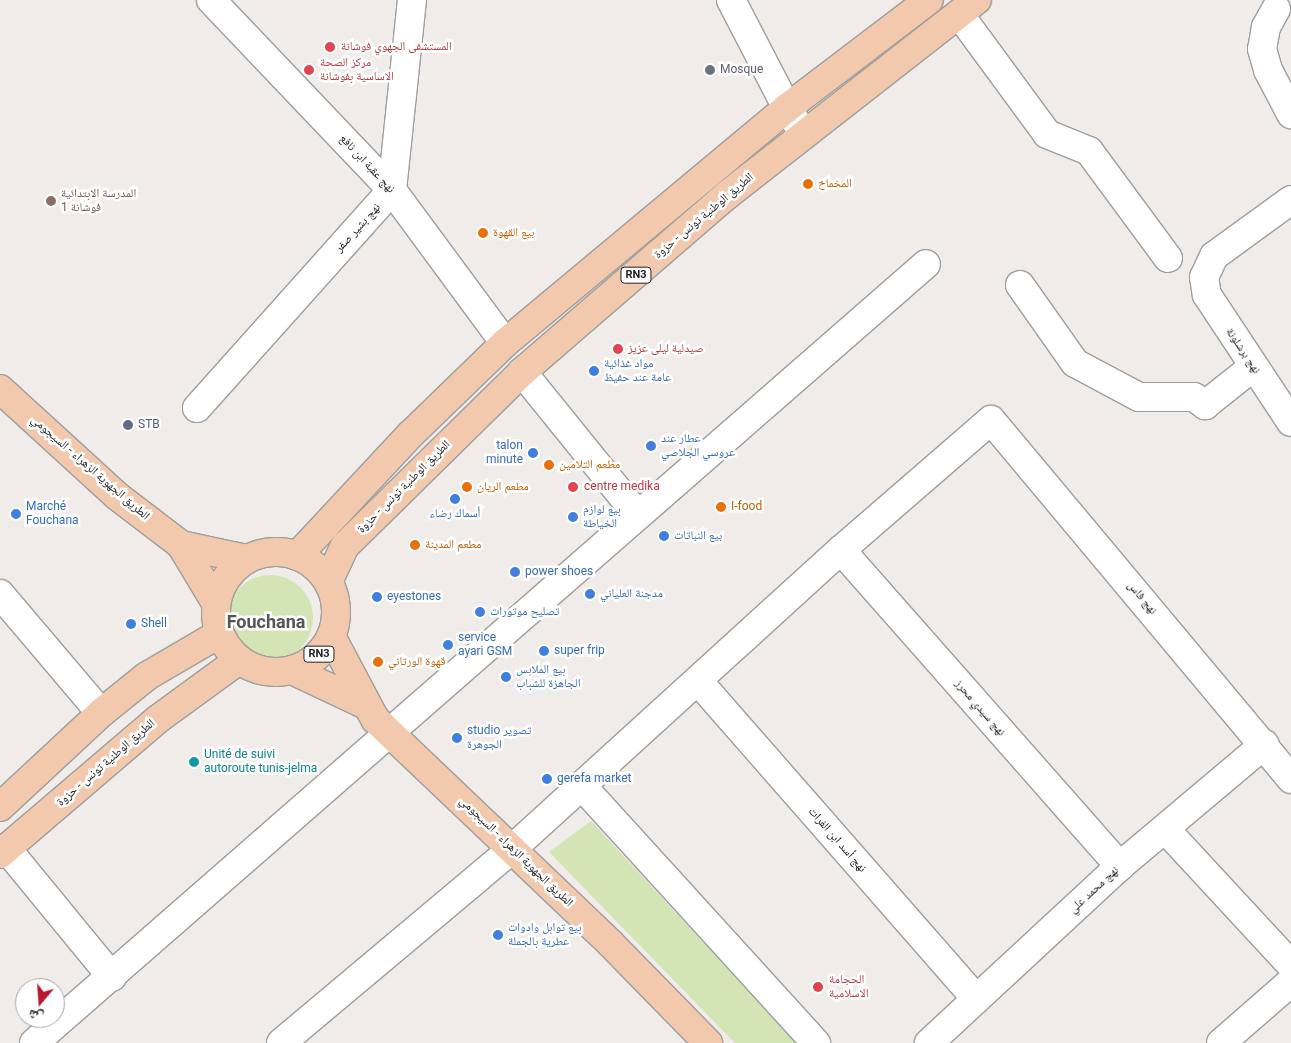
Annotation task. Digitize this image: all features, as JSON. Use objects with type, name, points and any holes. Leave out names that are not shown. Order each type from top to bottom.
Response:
[{"type":"main road","name":"RN3","points":[[297,556],[410,434],[505,344],[786,108],[929,0]]},
{"type":"main road","name":"الطريق الوطنية تونس - حزوة","points":[[328,582],[345,546],[522,372],[728,195],[968,7]]},
{"type":"main road","name":"الطريق الجهوية الزهراء - السيجومي","points":[[0,389],[117,496],[182,545],[216,603]]},
{"type":"main road","name":"الطريق الجهوية الزهراء - السيجومي","points":[[182,545],[247,559]]},
{"type":"main road","name":"RN3","points":[[272,552],[297,556],[314,566],[328,582],[335,608],[331,636],[322,651],[309,663],[292,670],[274,672],[256,669],[239,660],[219,634],[216,603],[222,585],[233,570],[247,559],[272,552]]},
{"type":"main road","points":[[0,807],[101,713],[147,676],[219,634]]},
{"type":"main road","name":"الطريق الجهوية الزهراء - السيجومي","points":[[331,636],[366,705],[390,734],[512,849],[708,1043]]},
{"type":"main road","name":"الطريق الوطنية تونس - حزوة","points":[[3,851],[158,718],[239,660]]},
{"type":"main road","name":"الطريق الجهوية الزهراء - السيجومي","points":[[292,670],[366,705]]},
{"type":"street","name":"نهج عقبة ابن نافع","points":[[211,0],[392,190],[505,344]]},
{"type":"street","points":[[392,190],[412,0]]},
{"type":"street","points":[[730,0],[786,108],[804,134]]},
{"type":"street","points":[[968,7],[1047,134],[1089,151],[1168,258]]},
{"type":"street","points":[[1276,9],[1266,27],[1262,49],[1268,70],[1291,114]]},
{"type":"street","name":"نهج بشير صفر","points":[[197,408],[392,190]]},
{"type":"street","name":"نهج برشلونة","points":[[1291,200],[1214,256],[1204,277],[1207,295],[1291,422]]},
{"type":"street","points":[[34,1043],[390,734],[637,514],[926,264]]},
{"type":"street","points":[[1020,285],[1076,362],[1139,397],[1194,397],[1205,406],[1254,367]]},
{"type":"street","points":[[522,372],[637,514]]},
{"type":"street","name":"نهج فاس","points":[[841,550],[991,420],[1264,744],[1291,779]]},
{"type":"street","points":[[296,1038],[512,849],[841,550]]},
{"type":"street","name":"نهج سيدي محرز","points":[[841,550],[1120,866]]},
{"type":"street","points":[[0,594],[101,713]]},
{"type":"street","name":"نهج أسد ابن الفرات","points":[[698,681],[976,999]]},
{"type":"street","name":"نهج محمد علي","points":[[930,1043],[1120,866],[1166,830],[1264,744]]},
{"type":"street","points":[[582,786],[816,1043]]},
{"type":"street","points":[[1166,830],[1291,965]]},
{"type":"street","points":[[3,851],[112,977]]},
{"type":"street","points":[[1221,1043],[1291,982]]},
{"type":"green space","points":[[262,575],[278,575],[287,578],[301,587],[310,601],[313,618],[310,635],[301,649],[287,658],[278,661],[262,661],[246,654],[234,642],[227,626],[227,610],[234,594],[246,582]]},
{"type":"green space","points":[[591,821],[796,1043],[735,1043],[549,852]]},
{"type":"place","name":"المستشفى الجهوي فوشانة","points":[[330,47]]},
{"type":"place","name":"مركز الصحة الاساسية بفوشانة","points":[[309,70]]},
{"type":"place","name":"Mosque","points":[[710,70]]},
{"type":"place","name":"المخماخ","points":[[808,184]]},
{"type":"place","name":"المدرسة الابتدائية فوشانة 1","points":[[51,201]]},
{"type":"place","name":"بيع القهوة","points":[[483,233]]},
{"type":"place","name":"صيدلية ليلى عزيز","points":[[618,349]]},
{"type":"place","name":"مواد غذائية عامة عند حفيظ","points":[[594,371]]},
{"type":"place","name":"STB","points":[[128,425]]},
{"type":"place","name":"عطار عند عروسي الجلاصي","points":[[651,446]]},
{"type":"place","name":"talon minute","points":[[533,453]]},
{"type":"place","name":"مطعم التلامين","points":[[549,465]]},
{"type":"place","name":"مطعم الريان","points":[[467,487]]},
{"type":"place","name":"centre medika","points":[[573,487]]},
{"type":"place","name":"أسماك رضاء","points":[[455,499]]},
{"type":"place","name":"I-food","points":[[721,507]]},
{"type":"place","name":"Marché Fouchana","points":[[16,514]]},
{"type":"place","name":"بيع لوازم الخياطة","points":[[573,517]]},
{"type":"place","name":"بيع النباتات","points":[[664,536]]},
{"type":"place","name":"مطعم المدينة","points":[[415,545]]},
{"type":"place","name":"power shoes","points":[[515,572]]},
{"type":"place","name":"مدجنة العلياني","points":[[590,594]]},
{"type":"place","name":"eyestones","points":[[377,597]]},
{"type":"place","name":"تصليح موتورات","points":[[480,612]]},
{"type":"place","name":"Shell","points":[[131,624]]},
{"type":"place","name":"service ayari GSM","points":[[448,645]]},
{"type":"place","name":"super frip","points":[[544,651]]},
{"type":"place","name":"قهوة الورتاني","points":[[378,662]]},
{"type":"place","name":"بيع الملابس الجاهزة للشباب","points":[[506,677]]},
{"type":"place","name":"studio تصوير الجوهرة","points":[[457,738]]},
{"type":"place","name":"Unité de suivi autoroute tunis-jelma","points":[[194,762]]},
{"type":"place","name":"gerefa market","points":[[547,779]]},
{"type":"place","name":"بيع توابل وادوات عطرية بالجملة","points":[[498,935]]},
{"type":"place","name":"الحجامة الاسلامية","points":[[818,987]]},
{"type":"district","name":"Fouchana","points":[[266,622]]}]
